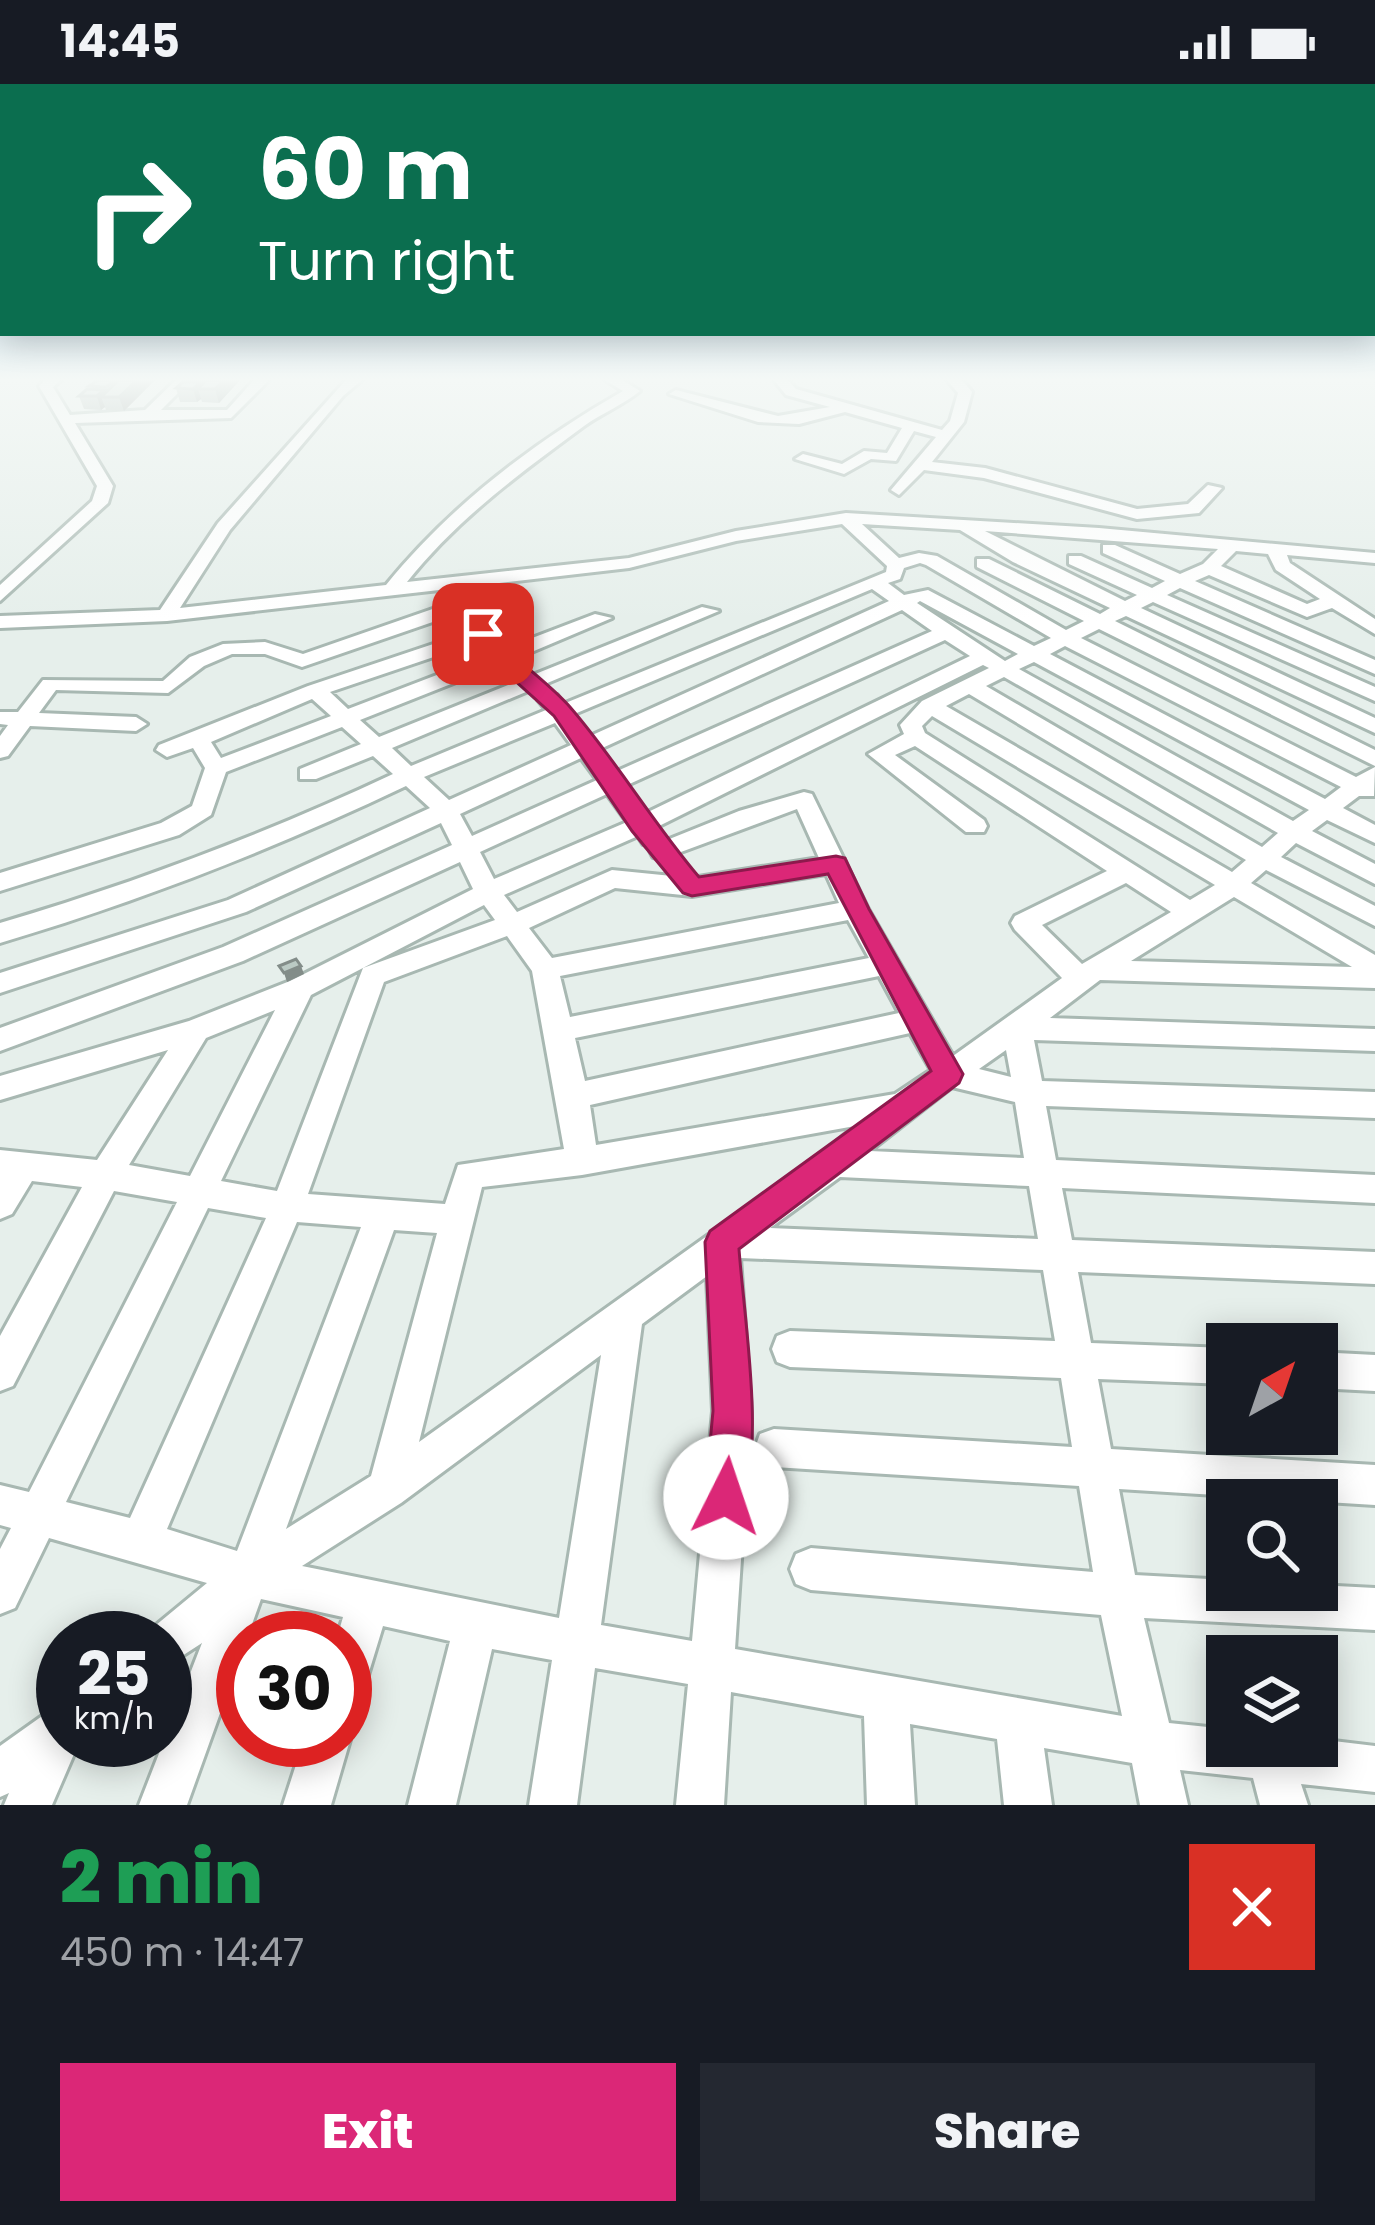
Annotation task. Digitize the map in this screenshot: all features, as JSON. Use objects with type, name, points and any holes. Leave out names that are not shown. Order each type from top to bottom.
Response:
[{"type":"street","points":[[0,595],[100,503],[105,486],[90,460]]},
{"type":"street","points":[[167,615],[187,574],[280,460]]},
{"type":"street","points":[[392,591],[434,537],[530,460]]},
{"type":"street","points":[[811,460],[844,470],[859,460]]},
{"type":"street","points":[[885,514],[880,503],[885,495],[898,490],[925,460]]},
{"type":"street","points":[[921,465],[987,481],[1029,483],[1055,500],[1137,514],[1193,509],[1214,488]]},
{"type":"street","points":[[1137,514],[1161,494]]},
{"type":"street","points":[[0,646],[10,622],[167,615],[629,563],[736,536],[885,514],[919,523],[1375,558]]},
{"type":"street","points":[[846,518],[896,565]]},
{"type":"street","points":[[919,523],[944,544]]},
{"type":"street","points":[[963,526],[1375,726]]},
{"type":"street","points":[[0,1088],[196,1030],[300,988],[488,892],[994,663],[1037,651],[1127,609],[1209,568],[1233,544]]},
{"type":"street","points":[[1275,548],[1282,566],[1375,628]]},
{"type":"street","points":[[1109,549],[1375,668]]},
{"type":"street","points":[[896,565],[919,557],[931,560],[1065,638],[1370,779]]},
{"type":"street","points":[[1075,560],[1375,695]]},
{"type":"street","points":[[983,563],[1370,779]]},
{"type":"street","points":[[0,933],[116,898],[291,832],[407,776],[894,575],[896,565]]},
{"type":"street","points":[[1209,568],[1307,611],[1330,602]]},
{"type":"street","points":[[874,582],[994,663],[1375,875]]},
{"type":"street","points":[[458,583],[456,607],[501,658],[561,711],[641,825],[692,887]]},
{"type":"street","points":[[1276,598],[1306,585]]},
{"type":"street","points":[[0,983],[237,906],[927,594],[1375,835]]},
{"type":"street","points":[[0,751],[50,684],[168,687],[186,665],[206,653],[265,645],[302,661],[456,607]]},
{"type":"street","points":[[308,774],[709,611]]},
{"type":"street","points":[[216,769],[602,618]]},
{"type":"street","points":[[0,1040],[233,954],[946,632]]},
{"type":"street","points":[[167,750],[315,691],[483,634]]},
{"type":"street","points":[[994,663],[970,686],[930,706],[911,725],[916,736],[1192,913]]},
{"type":"street","points":[[970,686],[1262,858],[1375,917]]},
{"type":"street","points":[[315,691],[447,811],[488,892],[545,969],[582,1161]]},
{"type":"street","points":[[930,706],[1375,968]]},
{"type":"street","points":[[0,718],[136,724]]},
{"type":"street","points":[[916,736],[880,754],[975,826]]},
{"type":"street","points":[[0,882],[126,845],[190,820],[210,799],[216,769],[197,739]]},
{"type":"street","points":[[192,1623],[249,1576],[387,1489],[625,1316],[834,1163],[901,1106],[1087,974],[1231,887],[1323,809],[1370,779]]},
{"type":"street","points":[[662,851],[747,816],[804,799],[855,909],[948,1074],[1028,1093],[1375,1106]]},
{"type":"street","points":[[141,1541],[287,1207],[373,975],[513,924],[612,879],[692,887],[836,864]]},
{"type":"street","points":[[1128,871],[1024,923],[1087,974],[1375,978]]},
{"type":"street","points":[[545,969],[855,909]]},
{"type":"street","points":[[559,1030],[889,964]]},
{"type":"street","points":[[0,1593],[18,1510],[197,1195],[300,988]]},
{"type":"street","points":[[573,1096],[920,1020]]},
{"type":"street","points":[[1017,1028],[1375,1040]]},
{"type":"street","points":[[1017,1028],[1118,1594],[1164,1805]]},
{"type":"street","points":[[0,1373],[105,1175],[196,1030]]},
{"type":"street","points":[[387,1489],[470,1175],[582,1161],[901,1106]]},
{"type":"street","points":[[834,1163],[1375,1189]]},
{"type":"street","points":[[0,1204],[12,1166],[105,1175],[197,1195],[287,1207],[458,1220]]},
{"type":"street","points":[[163,1805],[383,1214]]},
{"type":"street","points":[[722,1242],[1375,1268]]},
{"type":"street","points":[[700,1805],[732,1411],[722,1242]]},
{"type":"street","points":[[554,1805],[625,1316]]},
{"type":"street","points":[[790,1349],[1206,1365]]},
{"type":"street","points":[[1338,1371],[1375,1372]]},
{"type":"street","points":[[774,1448],[1375,1485]]},
{"type":"street","points":[[18,1510],[141,1541],[249,1576],[476,1625],[886,1700],[1206,1749]]},
{"type":"street","points":[[811,1570],[1375,1609]]},
{"type":"street","points":[[366,1611],[369,1602]]},
{"type":"street","points":[[432,1805],[476,1625]]},
{"type":"street","points":[[886,1700],[891,1805]]},
{"type":"street","points":[[1017,1720],[1028,1805]]},
{"type":"street","points":[[0,1774],[36,1748]]},
{"type":"street","points":[[1338,1763],[1375,1768]]},
{"type":"street","points":[[28,1805],[45,1767]]},
{"type":"street","points":[[308,1805],[319,1767]]},
{"type":"street","points":[[1273,1767],[1284,1805]]},
{"type":"building","points":[[296,959],[301,966],[284,973],[279,966]]},
{"type":"route","points":[[483,634],[501,658],[561,711],[641,825],[692,887],[836,864],[855,909],[948,1074],[722,1242],[732,1411],[726,1497]]}]
